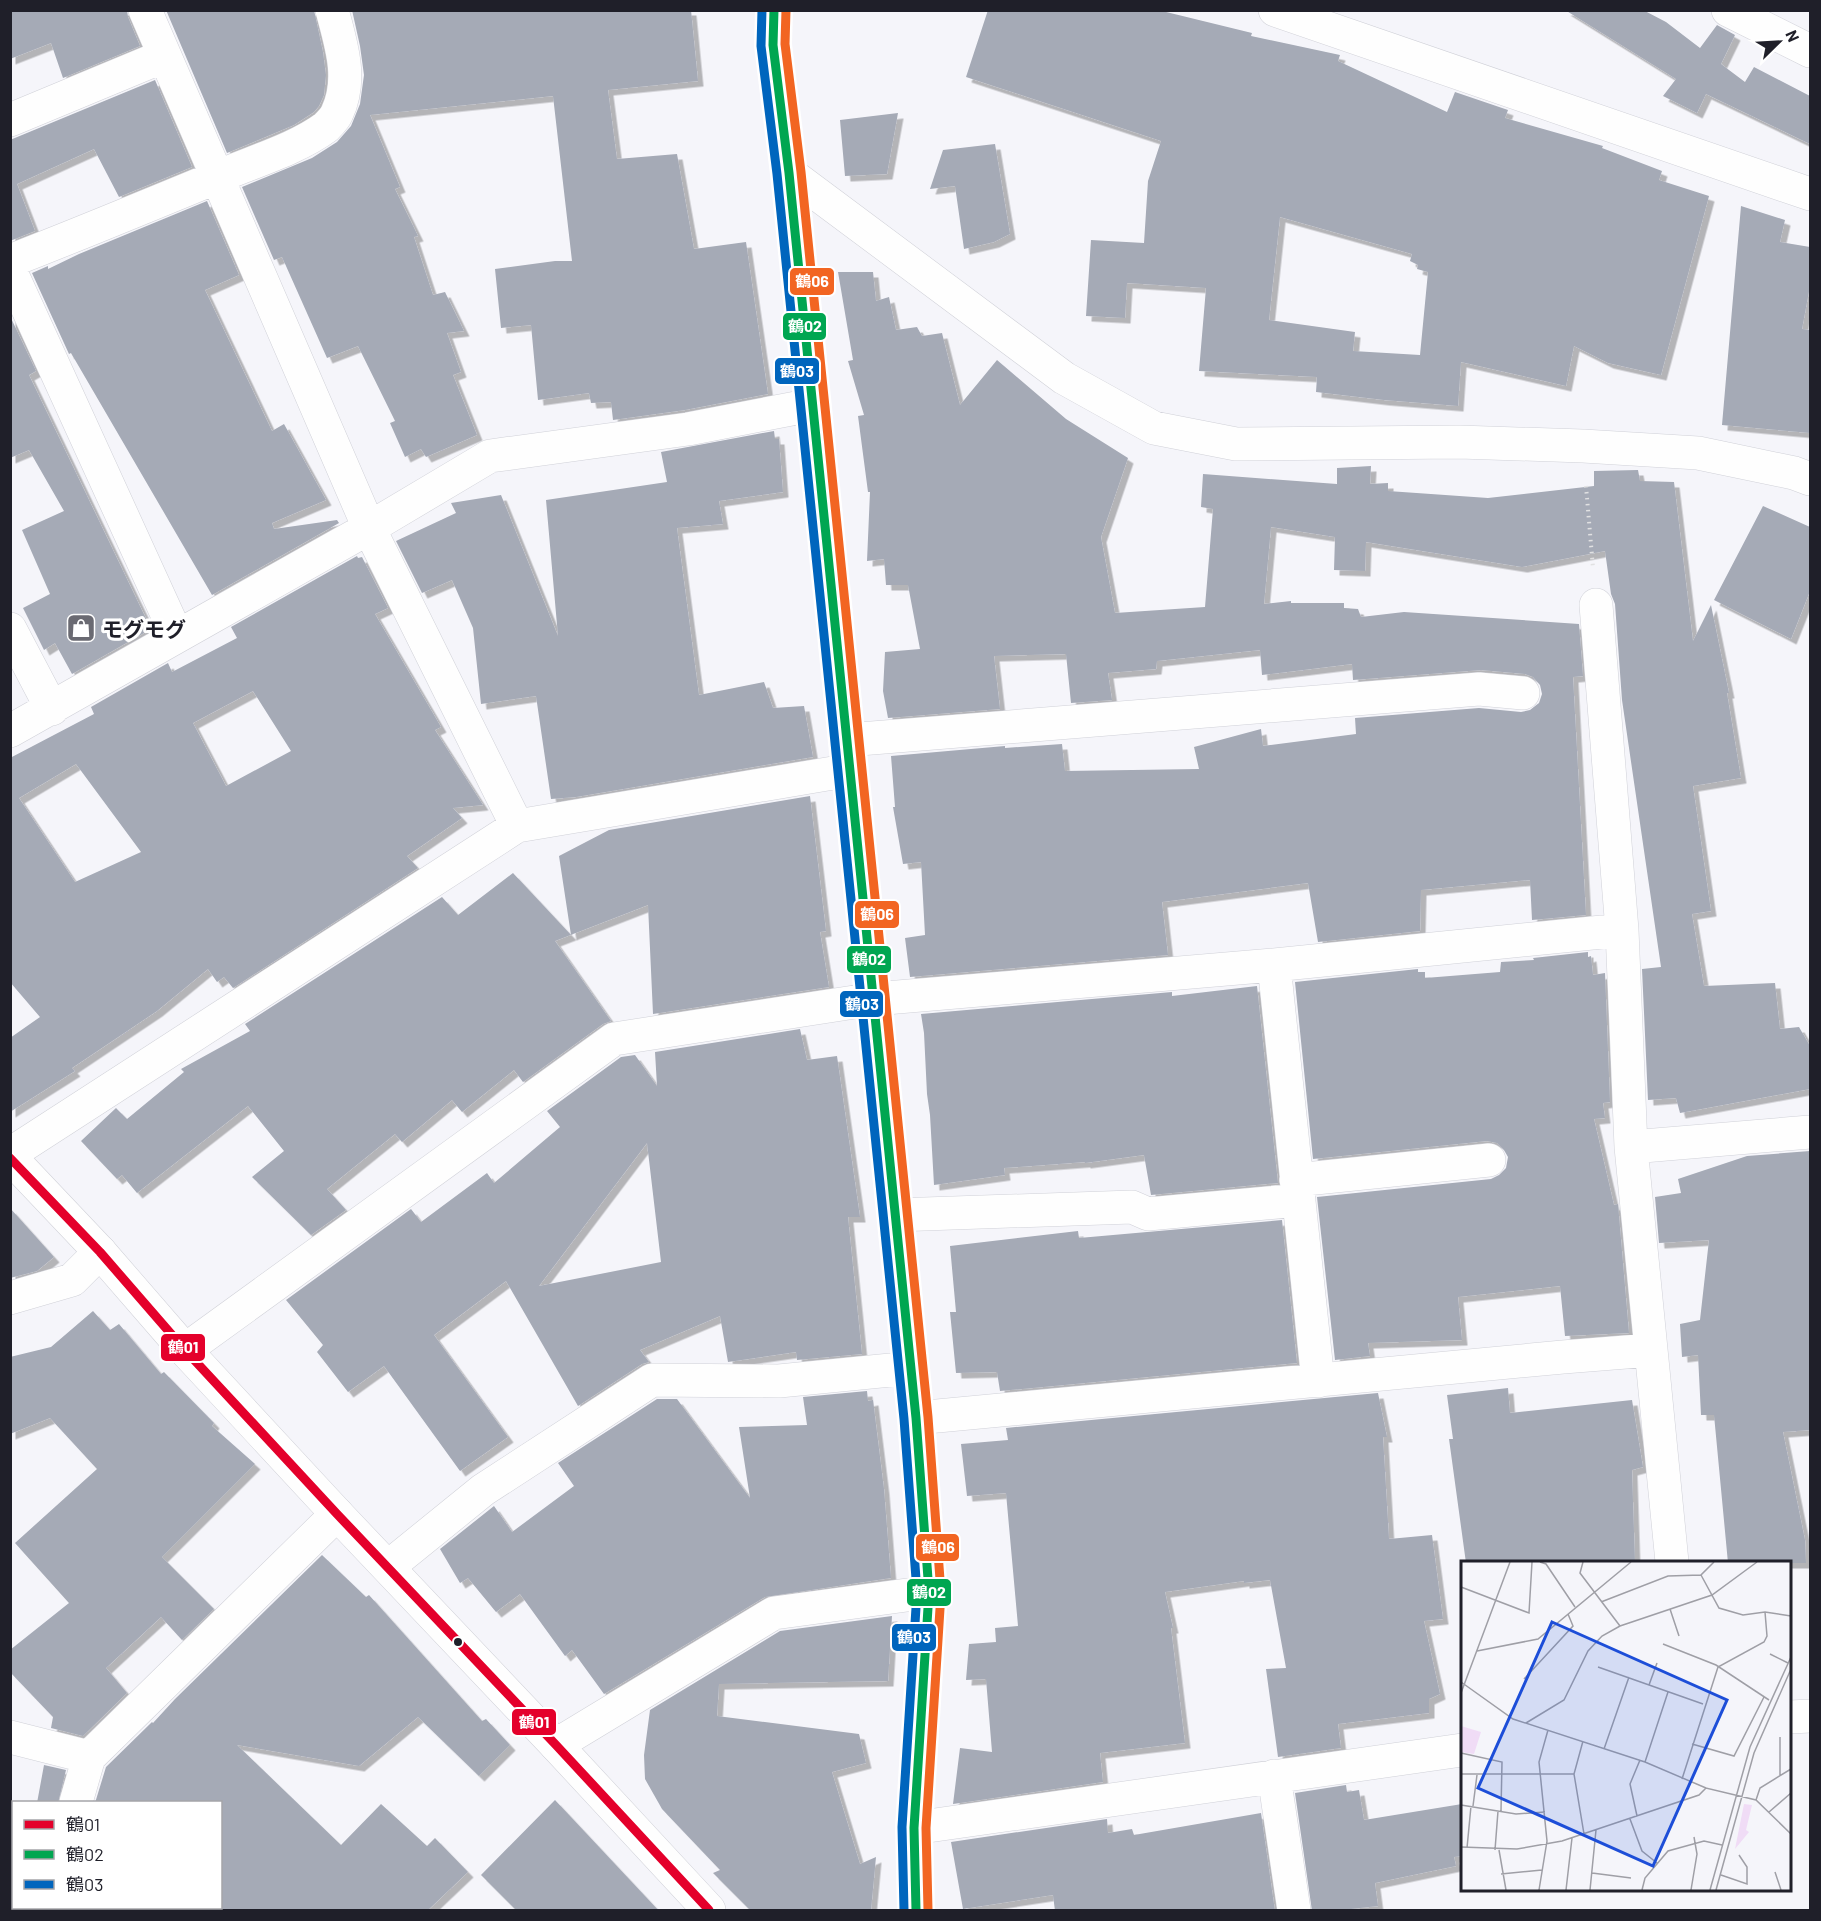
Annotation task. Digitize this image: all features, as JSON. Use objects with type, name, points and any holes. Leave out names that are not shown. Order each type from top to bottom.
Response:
[{"type":"street","points":[[144,10],[369,528],[517,826]]},
{"type":"street","points":[[10,261],[121,218],[312,135],[327,126],[337,115],[346,75],[332,10]]},
{"type":"street","points":[[774,10],[773,45],[789,173],[874,999],[916,1418],[929,1592],[915,1828],[916,1911]]},
{"type":"street","points":[[1275,10],[1810,194]]},
{"type":"street","points":[[1728,10],[1810,51]]},
{"type":"street","points":[[10,120],[164,56]]},
{"type":"street","points":[[789,173],[1064,378],[1154,428],[1236,444],[1459,442],[1698,453],[1794,473],[1810,479]]},
{"type":"street","points":[[10,270],[177,636]]},
{"type":"street","points":[[10,731],[369,528],[490,456],[688,429],[812,405]]},
{"type":"street","points":[[1596,605],[1622,930],[1631,1147],[1672,1561]]},
{"type":"street","points":[[10,629],[52,709]]},
{"type":"street","points":[[709,1911],[185,1350],[100,1252],[10,1156],[517,826],[849,755],[1479,689],[1523,693]]},
{"type":"street","points":[[185,1350],[615,1039],[874,999],[1274,965],[1622,930]]},
{"type":"street","points":[[1274,965],[1318,1381]]},
{"type":"street","points":[[1631,1147],[1810,1132]]},
{"type":"street","points":[[895,1215],[1132,1207],[1148,1214],[1489,1160]]},
{"type":"street","points":[[10,1298],[72,1280],[100,1252]]},
{"type":"street","points":[[916,1418],[1651,1350]]},
{"type":"street","points":[[388,1567],[483,1490],[652,1380],[779,1381],[911,1368]]},
{"type":"street","points":[[77,1801],[89,1757],[337,1514]]},
{"type":"street","points":[[556,1745],[774,1613],[929,1592]]},
{"type":"street","points":[[1791,1717],[1810,1716]]},
{"type":"street","points":[[10,1737],[89,1757]]},
{"type":"street","points":[[915,1828],[1461,1750]]},
{"type":"street","points":[[1274,1776],[1294,1911]]},
{"type":"path","points":[[1583,446],[1596,605]]},
{"type":"building","points":[[10,10],[127,10],[140,46],[63,78],[51,43],[10,59]]},
{"type":"building","points":[[166,10],[314,10],[326,75],[324,95],[319,106],[294,125],[227,153]]},
{"type":"building","points":[[352,10],[691,10],[698,81],[608,90],[617,159],[677,154],[694,249],[746,242],[768,394],[685,410],[613,420],[611,402],[591,403],[589,393],[538,400],[531,325],[501,328],[495,269],[572,261],[553,96],[370,115],[400,187],[395,189],[418,236],[414,237],[433,295],[445,292],[464,331],[447,333],[461,372],[453,375],[477,435],[426,457],[421,449],[405,457],[390,423],[395,421],[358,346],[327,358],[282,257],[274,260],[242,187],[312,158],[337,142],[351,126],[360,104],[364,75]]},
{"type":"building","points":[[988,10],[1158,10],[1252,33],[1251,36],[1340,55],[1338,61],[1447,112],[1455,92],[1508,110],[1505,118],[1603,146],[1602,148],[1662,171],[1659,180],[1709,196],[1661,375],[1608,363],[1574,346],[1566,386],[1461,362],[1458,406],[1316,392],[1317,377],[1199,371],[1206,288],[1127,283],[1125,318],[1086,316],[1091,240],[1144,243],[1148,181],[1161,141],[966,77]],"holes":[[[1280,217],[1412,254],[1410,261],[1418,265],[1417,269],[1428,272],[1420,355],[1353,351],[1355,332],[1269,320]]]},
{"type":"building","points":[[1565,10],[1643,10],[1666,22],[1700,48],[1717,25],[1735,35],[1721,64],[1745,82],[1754,67],[1810,96],[1810,144],[1706,94],[1697,113],[1663,96],[1676,79]]},
{"type":"building","points":[[155,80],[192,167],[119,197],[94,149],[17,184],[35,231],[10,241],[10,140]]},
{"type":"building","points":[[898,113],[887,174],[845,176],[840,120]]},
{"type":"building","points":[[995,144],[1010,234],[994,242],[964,249],[955,186],[930,189],[943,150]]},
{"type":"building","points":[[207,201],[239,275],[205,290],[272,431],[284,424],[326,500],[272,523],[274,529],[337,520],[339,523],[212,595],[71,353],[69,354],[32,273],[48,266],[48,269]]},
{"type":"building","points":[[1741,206],[1785,220],[1780,242],[1810,247],[1810,286],[1802,329],[1810,330],[1810,433],[1722,425]]},
{"type":"building","points":[[838,272],[873,272],[876,301],[889,297],[896,330],[917,327],[922,336],[942,333],[960,405],[997,360],[1066,419],[1128,458],[1101,537],[1115,613],[1205,607],[1213,509],[1201,507],[1203,474],[1337,484],[1337,468],[1371,466],[1370,484],[1388,483],[1388,491],[1488,498],[1594,486],[1594,471],[1638,470],[1640,481],[1674,482],[1693,641],[1711,605],[1729,693],[1727,693],[1741,778],[1693,786],[1711,911],[1692,914],[1704,986],[1775,983],[1780,1029],[1799,1027],[1810,1046],[1810,1089],[1680,1113],[1676,1098],[1648,1100],[1642,969],[1661,967],[1622,700],[1615,604],[1611,594],[1605,551],[1522,567],[1366,542],[1365,571],[1334,570],[1335,537],[1271,527],[1264,604],[1291,601],[1291,603],[1344,603],[1344,608],[1358,609],[1361,617],[1404,612],[1579,624],[1583,676],[1573,677],[1586,915],[1532,920],[1530,880],[1421,890],[1420,931],[1318,942],[1308,883],[1162,902],[1168,955],[910,977],[905,938],[925,935],[921,862],[903,864],[893,807],[895,807],[891,756],[1005,746],[1005,748],[1062,744],[1065,771],[1199,769],[1194,747],[1261,729],[1263,746],[1356,734],[1355,718],[1479,708],[1521,712],[1530,710],[1539,703],[1542,694],[1540,685],[1533,677],[1525,674],[1481,670],[1353,680],[1352,664],[1262,675],[1260,650],[1157,661],[1156,669],[1108,673],[1112,700],[1071,703],[1066,654],[994,656],[1000,709],[888,718],[883,691],[885,652],[920,649],[908,585],[886,585],[884,559],[867,561],[870,492],[868,492],[858,416],[864,415],[848,361],[853,360]]},
{"type":"building","points":[[10,316],[36,371],[29,375],[151,629],[72,674],[55,643],[44,650],[23,608],[50,594],[22,530],[64,511],[29,450],[10,458]]},
{"type":"building","points":[[774,431],[775,439],[779,439],[783,492],[719,501],[723,524],[677,528],[699,695],[764,682],[773,708],[804,706],[813,757],[576,797],[551,799],[536,696],[481,704],[473,628],[452,580],[422,593],[396,541],[456,513],[451,503],[501,495],[558,636],[546,500],[667,482],[661,452]]},
{"type":"building","points":[[1763,506],[1810,527],[1810,591],[1791,639],[1714,600]]},
{"type":"building","points":[[357,556],[362,557],[388,608],[375,614],[441,727],[435,730],[483,805],[453,808],[462,818],[407,856],[418,868],[233,988],[224,977],[217,982],[208,969],[157,1011],[72,1068],[75,1071],[10,1112],[10,1038],[40,1017],[10,982],[10,758],[94,714],[91,707],[168,663],[172,672],[237,638],[231,627]],"holes":[[[253,691],[291,751],[226,786],[193,723]],[[76,764],[141,852],[75,882],[19,798]]]},
{"type":"building","points":[[810,796],[826,931],[820,932],[829,987],[653,1014],[648,905],[571,935],[559,856],[609,830]]},
{"type":"building","points":[[513,873],[571,935],[555,941],[611,1021],[603,1024],[523,1082],[514,1070],[462,1112],[452,1100],[402,1142],[395,1134],[327,1189],[346,1210],[311,1235],[252,1177],[284,1151],[248,1106],[137,1193],[122,1175],[117,1179],[81,1141],[116,1108],[127,1119],[184,1072],[181,1069],[250,1031],[245,1024],[442,897],[458,915]]},
{"type":"building","points":[[1588,952],[1588,957],[1591,956],[1593,975],[1605,973],[1610,1102],[1603,1103],[1605,1118],[1594,1119],[1614,1205],[1618,1204],[1629,1333],[1565,1336],[1560,1286],[1458,1297],[1462,1340],[1368,1343],[1370,1356],[1335,1360],[1317,1197],[1491,1179],[1506,1168],[1508,1157],[1497,1143],[1487,1141],[1313,1159],[1295,982],[1418,969],[1418,972],[1425,972],[1425,978],[1500,972],[1501,962]]},
{"type":"building","points":[[1257,986],[1278,1183],[1151,1195],[1144,1155],[1085,1163],[1004,1168],[1005,1175],[934,1185],[921,1014],[1172,992],[1172,996]]},
{"type":"building","points":[[800,1029],[807,1060],[837,1056],[860,1217],[848,1217],[862,1354],[797,1360],[796,1352],[728,1362],[720,1316],[640,1350],[649,1362],[642,1364],[578,1406],[506,1281],[434,1335],[508,1437],[460,1471],[384,1366],[348,1392],[317,1352],[323,1345],[286,1300],[411,1209],[421,1222],[487,1173],[494,1183],[560,1127],[547,1111],[621,1057],[635,1055],[657,1086],[655,1052]],"holes":[[[647,1143],[661,1262],[539,1286]]]},
{"type":"building","points":[[1810,1151],[1810,1430],[1783,1432],[1805,1540],[1806,1563],[1728,1561],[1714,1415],[1701,1415],[1698,1355],[1682,1357],[1680,1324],[1700,1320],[1709,1240],[1659,1243],[1655,1197],[1681,1193],[1678,1179],[1747,1156]]},
{"type":"building","points":[[10,1208],[54,1257],[37,1271],[10,1278]]},
{"type":"building","points":[[1282,1220],[1297,1363],[1000,1391],[997,1372],[956,1373],[950,1312],[956,1312],[950,1246],[1078,1231],[1079,1238]]},
{"type":"building","points":[[93,1311],[110,1330],[119,1324],[161,1374],[164,1372],[214,1423],[212,1426],[255,1464],[162,1557],[214,1609],[182,1640],[161,1617],[106,1668],[127,1693],[83,1736],[51,1728],[53,1717],[10,1672],[10,1650],[69,1603],[15,1543],[97,1469],[50,1418],[10,1434],[10,1357],[51,1347]]},
{"type":"building","points":[[1508,1388],[1510,1413],[1632,1400],[1643,1467],[1632,1470],[1635,1561],[1466,1561],[1449,1439],[1453,1439],[1447,1395]]},
{"type":"building","points":[[867,1391],[868,1401],[873,1400],[884,1489],[891,1578],[765,1597],[604,1694],[572,1650],[565,1656],[520,1594],[496,1612],[468,1578],[460,1583],[440,1549],[494,1506],[512,1532],[574,1486],[558,1463],[657,1399],[677,1399],[750,1498],[739,1427],[807,1425],[803,1397]]},
{"type":"building","points":[[1378,1393],[1387,1437],[1383,1437],[1389,1539],[1432,1535],[1443,1619],[1424,1621],[1440,1694],[1429,1699],[1429,1713],[1338,1724],[1341,1748],[1278,1757],[1266,1669],[1286,1668],[1270,1580],[1244,1583],[1244,1581],[1165,1592],[1173,1628],[1171,1628],[1185,1743],[1100,1753],[1103,1782],[953,1804],[960,1748],[992,1752],[986,1679],[966,1680],[969,1644],[996,1642],[995,1628],[1018,1626],[1006,1493],[967,1496],[961,1444],[1008,1440],[1006,1428]]},
{"type":"building","points":[[322,1555],[366,1597],[369,1595],[482,1721],[486,1719],[510,1745],[479,1776],[418,1717],[359,1766],[237,1745],[341,1845],[381,1804],[427,1846],[435,1838],[468,1872],[427,1911],[220,1911],[222,1909],[222,1801],[96,1801],[106,1767]]},
{"type":"building","points":[[892,1616],[888,1681],[719,1684],[717,1716],[859,1734],[866,1763],[832,1772],[860,1864],[876,1857],[871,1910],[751,1911],[713,1873],[720,1870],[662,1809],[645,1779],[644,1755],[650,1710],[780,1631]]},
{"type":"building","points":[[44,1765],[66,1770],[58,1801],[37,1801]]},
{"type":"building","points":[[1346,1785],[1347,1792],[1359,1790],[1364,1820],[1461,1804],[1461,1856],[1454,1857],[1456,1866],[1375,1883],[1378,1906],[1312,1911],[1295,1793]]},
{"type":"building","points":[[555,1800],[659,1911],[517,1911],[481,1875]]},
{"type":"building","points":[[1261,1813],[1275,1911],[1055,1911],[1053,1895],[963,1909],[951,1842],[1107,1819],[1108,1833],[1132,1829],[1134,1835]]},
{"type":"transit line","name":"鶴03","points":[[762,10],[761,46],[777,174],[904,1419],[917,1592],[902,1827],[904,1910]]},
{"type":"transit line","name":"鶴02","points":[[774,10],[773,45],[789,173],[916,1418],[929,1592],[914,1828],[916,1910]]},
{"type":"transit line","name":"鶴06","points":[[786,10],[785,44],[801,172],[928,1417],[941,1593],[926,1828],[928,1910]]},
{"type":"transit line","name":"鶴01","points":[[10,1158],[100,1252],[185,1350],[337,1514],[709,1910]]},
{"type":"place","name":"モグモグ","points":[[81,628]]}]
